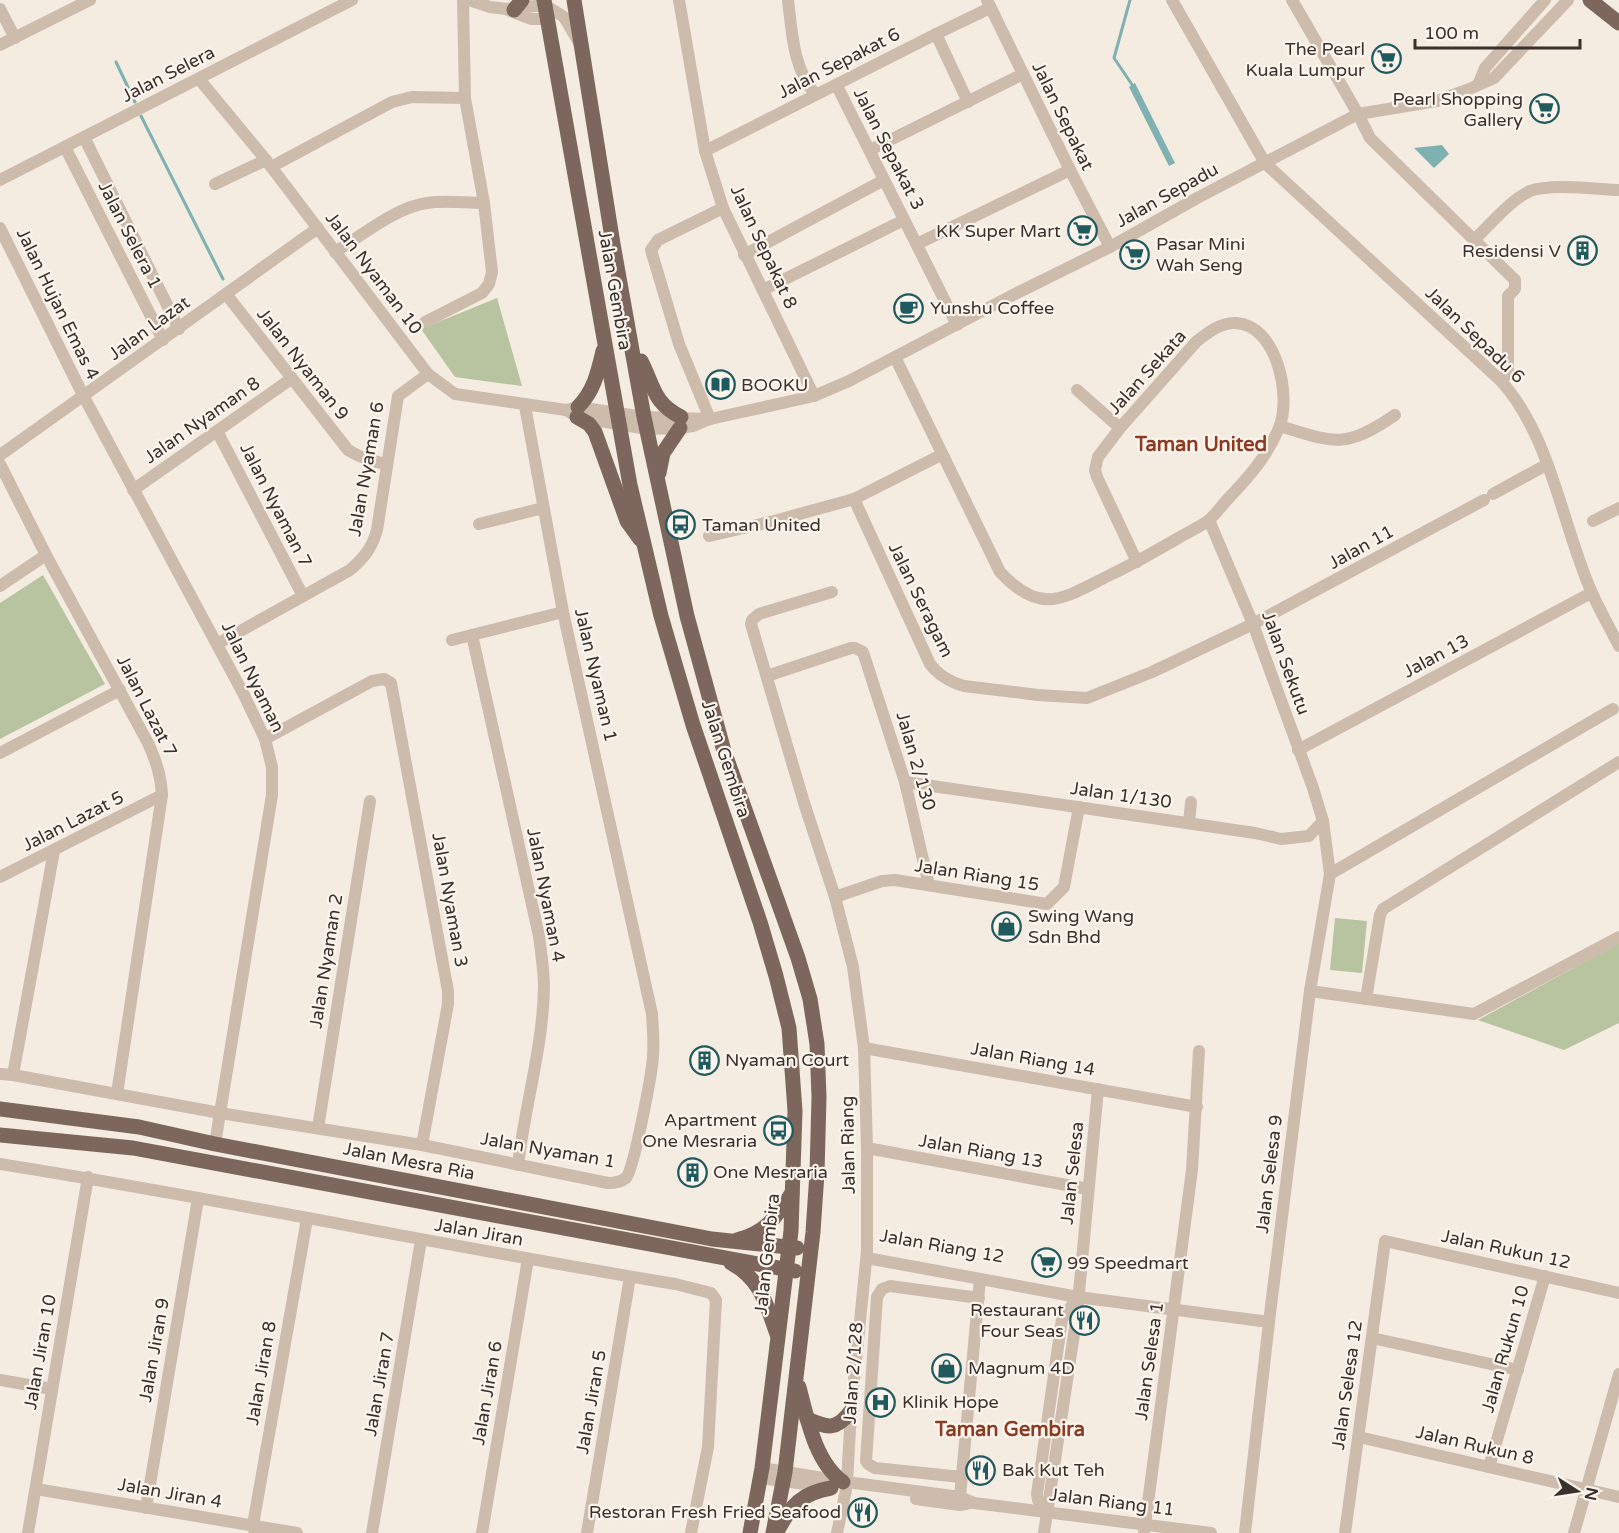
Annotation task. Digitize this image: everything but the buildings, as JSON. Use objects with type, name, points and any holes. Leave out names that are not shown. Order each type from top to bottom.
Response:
[{"type":"main road","name":"Jalan Gembira","points":[[574,0],[613,244],[646,423],[687,616],[724,751],[798,958],[810,999],[817,1044],[819,1097],[817,1173],[797,1378],[775,1533]]},
{"type":"main road","points":[[1590,0],[1619,23]]},
{"type":"main road","name":"Jalan Gembira","points":[[545,8],[604,344],[643,543],[661,616],[693,725],[760,922],[789,1028],[795,1111],[789,1248],[761,1473],[750,1533]]},
{"type":"main road","points":[[604,344],[596,379],[590,392],[574,412],[590,424],[596,432],[627,521],[643,543]]},
{"type":"main road","points":[[632,345],[643,364],[655,395],[662,406],[680,422],[663,453],[658,479]]},
{"type":"main road","name":"Jalan Mesra Ria","points":[[0,1109],[139,1127],[215,1144],[673,1232],[731,1242],[810,1249]]},
{"type":"main road","name":"Jalan Mesra Ria","points":[[0,1135],[133,1148],[786,1270],[808,1272]]},
{"type":"main road","points":[[731,1242],[765,1228],[776,1218],[793,1190]]},
{"type":"main road","points":[[721,1258],[742,1269],[753,1279],[762,1293],[778,1336]]},
{"type":"main road","points":[[775,1533],[799,1500],[820,1490],[842,1485],[814,1441],[797,1378]]},
{"type":"main road","points":[[807,1419],[821,1425],[837,1425],[843,1422],[851,1411]]},
{"type":"street","points":[[0,45],[90,0]]},
{"type":"street","name":"Jalan Selera","points":[[0,180],[352,0]]},
{"type":"street","points":[[425,322],[482,293],[489,284],[492,272],[484,203],[465,98],[463,0]]},
{"type":"street","points":[[469,0],[490,7],[545,8],[564,16],[581,45]]},
{"type":"street","name":"Jalan Sepakat 8","points":[[679,0],[705,151],[723,208],[814,396]]},
{"type":"street","points":[[788,0],[797,58],[804,81],[815,94]]},
{"type":"street","name":"Jalan Sepadu 6","points":[[1172,0],[1265,163],[1500,380],[1525,413],[1546,465],[1591,593],[1619,646]]},
{"type":"street","points":[[1292,0],[1370,138],[1515,280],[1515,289],[1509,296],[1508,374],[1500,380]]},
{"type":"street","points":[[1479,83],[1485,68],[1545,0]]},
{"type":"street","name":"Jalan Sepadu","points":[[619,419],[646,423],[710,419],[814,396],[849,381],[1110,247],[1358,114],[1437,101],[1494,78],[1568,0]]},
{"type":"street","name":"Jalan Sepakat 6","points":[[705,151],[815,94],[837,86],[988,4]]},
{"type":"street","name":"Jalan Sepakat","points":[[988,4],[1110,247]]},
{"type":"street","points":[[0,9],[15,38]]},
{"type":"street","points":[[936,34],[968,102]]},
{"type":"street","points":[[870,150],[1023,74]]},
{"type":"street","name":"Jalan Nyaman 10","points":[[200,79],[269,164],[428,374],[455,394],[619,419]]},
{"type":"street","name":"Jalan Sepakat 3","points":[[837,86],[957,325]]},
{"type":"street","points":[[215,184],[269,164],[392,102],[412,98],[465,98]]},
{"type":"street","name":"Jalan Selera 1","points":[[84,137],[179,329]]},
{"type":"street","name":"Jalan Selera 1","points":[[66,147],[163,340]]},
{"type":"street","points":[[917,244],[1070,170]]},
{"type":"street","points":[[744,255],[884,180]]},
{"type":"street","points":[[1473,240],[1514,201],[1531,191],[1546,188],[1619,190]]},
{"type":"street","points":[[335,252],[414,206],[428,202],[484,203]]},
{"type":"street","points":[[710,419],[679,344],[651,250],[658,240],[723,208]]},
{"type":"street","points":[[763,290],[904,220]]},
{"type":"street","name":"Jalan Hujan Emas 4","points":[[0,228],[84,397]]},
{"type":"street","name":"Jalan Lazat","points":[[0,455],[318,228]]},
{"type":"street","name":"Jalan Nyaman 9","points":[[226,294],[348,450],[387,465]]},
{"type":"street","name":"Jalan Sekata","points":[[896,357],[941,455],[1000,572],[1012,586],[1026,595],[1042,600],[1058,600],[1137,562],[1209,520],[1260,462],[1280,426],[1283,396],[1279,367],[1269,345],[1259,334],[1248,326],[1236,323],[1217,328],[1196,342],[1120,428],[1098,457],[1095,471],[1137,562]]},
{"type":"street","name":"Jalan Nyaman 6","points":[[217,644],[350,570],[363,558],[373,544],[377,530],[398,396],[428,374]]},
{"type":"street","name":"Jalan Nyaman 8","points":[[134,490],[291,379]]},
{"type":"street","points":[[1077,390],[1120,428]]},
{"type":"street","name":"Jalan Nyaman","points":[[84,397],[266,739],[272,767],[272,795],[215,1144]]},
{"type":"street","name":"Jalan Nyaman 1","points":[[0,1074],[220,1113],[422,1145],[608,1183],[625,1179],[632,1164],[653,1055],[652,1014],[563,612],[525,406]]},
{"type":"street","points":[[1280,426],[1334,441],[1353,438],[1395,415]]},
{"type":"street","name":"Jalan Nyaman 7","points":[[217,431],[303,596]]},
{"type":"street","points":[[709,536],[854,499],[941,455]]},
{"type":"street","name":"Jalan Lazat 7","points":[[0,464],[158,765],[162,795],[117,1094]]},
{"type":"street","name":"Jalan 11","points":[[1253,624],[1546,465]]},
{"type":"street","name":"Jalan Seragam","points":[[854,499],[930,664],[936,672],[954,683],[1038,695],[1087,698],[1152,672],[1253,624]]},
{"type":"street","points":[[479,524],[543,508]]},
{"type":"street","points":[[1593,521],[1619,508]]},
{"type":"street","name":"Jalan Sekutu","points":[[1209,520],[1253,624],[1323,821]]},
{"type":"street","points":[[0,586],[46,555]]},
{"type":"street","name":"Jalan Riang","points":[[832,592],[759,614],[752,620],[751,629],[835,897],[853,967],[864,1048],[867,1254],[837,1533]]},
{"type":"street","name":"Jalan 13","points":[[1298,750],[1591,593]]},
{"type":"street","points":[[452,640],[563,612]]},
{"type":"street","name":"Jalan Nyaman 4","points":[[472,635],[539,936],[542,962],[544,988],[541,1029],[518,1165]]},
{"type":"street","name":"Jalan 2/130","points":[[767,676],[851,648],[860,650],[866,657],[905,782],[929,885]]},
{"type":"street","name":"Jalan Nyaman 3","points":[[266,739],[372,681],[384,679],[392,683],[447,981],[447,1004],[422,1145]]},
{"type":"street","points":[[0,753],[120,690]]},
{"type":"street","points":[[1330,874],[1613,709]]},
{"type":"street","points":[[1366,999],[1380,913],[1383,909],[1619,762]]},
{"type":"street","name":"Jalan 1/130","points":[[905,782],[1255,833],[1281,839],[1309,836],[1323,821]]},
{"type":"street","name":"Jalan Lazat 5","points":[[0,877],[162,795]]},
{"type":"street","name":"Jalan Nyaman 2","points":[[318,1128],[370,801]]},
{"type":"street","points":[[1189,823],[1191,802]]},
{"type":"street","name":"Jalan Riang 15","points":[[835,897],[888,880],[1047,904],[1064,887],[1079,807]]},
{"type":"street","name":"Jalan Selesa 9","points":[[1245,1533],[1310,991],[1330,874],[1323,821]]},
{"type":"street","points":[[13,1075],[54,851]]},
{"type":"street","points":[[1310,991],[1477,1013],[1619,937]]},
{"type":"street","name":"Jalan Riang 14","points":[[864,1048],[1197,1107]]},
{"type":"street","name":"Jalan Selesa 1","points":[[1145,1529],[1192,1170],[1199,1051]]},
{"type":"street","name":"Jalan Selesa","points":[[1044,1533],[1078,1298],[1098,1089]]},
{"type":"street","name":"Jalan Riang 13","points":[[867,1148],[1088,1190]]},
{"type":"street","name":"Jalan Jiran","points":[[0,1164],[88,1177],[528,1260],[704,1290],[715,1296],[716,1300],[708,1447],[692,1533]]},
{"type":"street","name":"Jalan Jiran 10","points":[[28,1533],[88,1177]]},
{"type":"street","name":"Jalan Jiran 9","points":[[146,1508],[198,1199]]},
{"type":"street","name":"Jalan Jiran 8","points":[[254,1529],[306,1219]]},
{"type":"street","name":"Jalan Jiran 7","points":[[372,1533],[421,1240]]},
{"type":"street","name":"Jalan Rukun 12","points":[[1385,1241],[1619,1293]]},
{"type":"street","name":"Jalan Selesa 12","points":[[1346,1533],[1385,1241]]},
{"type":"street","name":"Jalan Riang 12","points":[[867,1254],[1078,1298],[1269,1322]]},
{"type":"street","name":"Jalan Riang 12","points":[[867,1254],[1062,1286],[1074,1292],[1078,1298]]},
{"type":"street","name":"Jalan Jiran 6","points":[[482,1533],[528,1260]]},
{"type":"street","name":"Jalan Rukun 10","points":[[1489,1467],[1545,1276]]},
{"type":"street","name":"Jalan Jiran 5","points":[[587,1533],[630,1277]]},
{"type":"street","points":[[960,1497],[980,1279]]},
{"type":"street","name":"Jalan 2/128","points":[[961,1477],[875,1468],[866,1461],[877,1297],[882,1289],[890,1286],[979,1298]]},
{"type":"street","points":[[1372,1338],[1518,1370]]},
{"type":"street","points":[[1574,1533],[1619,1374]]},
{"type":"street","points":[[0,1380],[52,1389]]},
{"type":"street","name":"Jalan Rukun 8","points":[[1359,1437],[1619,1497]]},
{"type":"street","name":"Jalan Riang 11","points":[[761,1473],[960,1505],[974,1503],[1046,1512],[1145,1529],[1211,1533]]},
{"type":"street","name":"Jalan Riang 11","points":[[842,1485],[960,1497],[974,1503]]},
{"type":"street","name":"Jalan Jiran 4","points":[[36,1489],[254,1529],[297,1533]]},
{"type":"green space","points":[[497,298],[522,386],[455,377],[421,329]]},
{"type":"green space","points":[[43,575],[105,684],[0,739],[0,603]]},
{"type":"green space","points":[[1335,918],[1367,921],[1362,973],[1330,970]]},
{"type":"green space","points":[[1619,943],[1619,1023],[1564,1050],[1478,1020]]},
{"type":"water","points":[[1135,83],[1175,163],[1169,166],[1129,87]]},
{"type":"water","points":[[1442,145],[1449,154],[1434,168],[1414,148]]},
{"type":"waterway","points":[[1130,0],[1114,58],[1133,86]]},
{"type":"waterway","points":[[116,62],[135,102]]},
{"type":"waterway","points":[[141,116],[223,279]]},
{"type":"place","name":"The Pearl Kuala Lumpur","points":[[1386,59]]},
{"type":"place","name":"Pearl Shopping Gallery","points":[[1544,109]]},
{"type":"place","name":"KK Super Mart","points":[[1082,231]]},
{"type":"place","name":"Residensi V","points":[[1582,251]]},
{"type":"place","name":"Pasar Mini Wah Seng","points":[[1135,254]]},
{"type":"place","name":"Yunshu Coffee","points":[[909,308]]},
{"type":"place","name":"BOOKU","points":[[720,385]]},
{"type":"place","name":"Taman United","points":[[681,525]]},
{"type":"place","name":"Swing Wang Sdn Bhd","points":[[1007,926]]},
{"type":"place","name":"Nyaman Court","points":[[704,1060]]},
{"type":"place","name":"Apartment One Mesraria","points":[[778,1130]]},
{"type":"place","name":"One Mesraria","points":[[692,1172]]},
{"type":"place","name":"99 Speedmart","points":[[1046,1263]]},
{"type":"place","name":"Restaurant Four Seas","points":[[1085,1320]]},
{"type":"place","name":"Magnum 4D","points":[[947,1368]]},
{"type":"place","name":"Klinik Hope","points":[[881,1402]]},
{"type":"place","name":"Bak Kut Teh","points":[[981,1470]]},
{"type":"place","name":"Restoran Fresh Fried Seafood","points":[[862,1512]]},
{"type":"district","name":"Taman United","points":[[1201,445]]},
{"type":"district","name":"Taman Gembira","points":[[1010,1430]]}]
